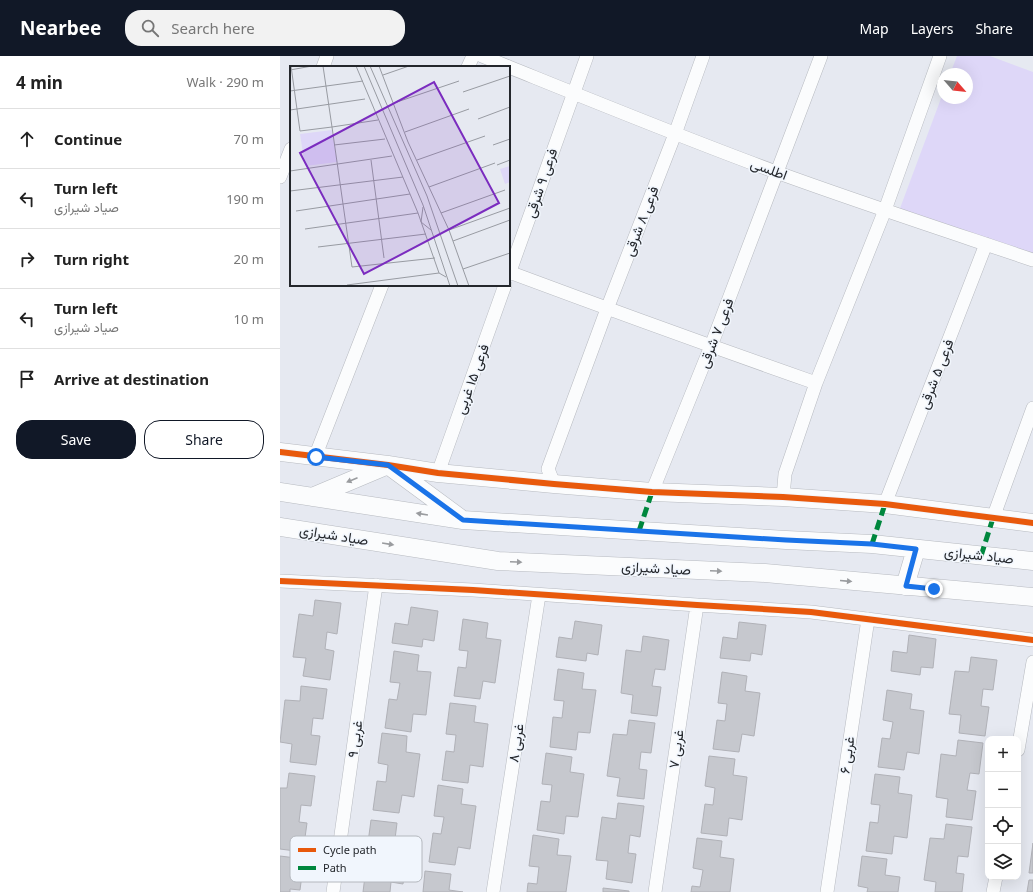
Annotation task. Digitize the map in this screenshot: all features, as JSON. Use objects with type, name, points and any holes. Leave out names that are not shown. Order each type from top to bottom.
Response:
[{"type":"main road","points":[[280,452],[388,465],[438,473],[652,492],[885,504],[1033,524]]},
{"type":"main road","points":[[312,497],[388,465]]},
{"type":"main road","points":[[388,465],[463,520]]},
{"type":"main road","name":"صیاد شیرازی","points":[[280,492],[463,520],[872,544],[1033,561]]},
{"type":"main road","name":"صیاد شیرازی","points":[[280,527],[498,561],[765,574],[1033,597]]},
{"type":"main road","points":[[906,586],[916,549]]},
{"type":"street","points":[[323,66],[327,56]]},
{"type":"street","points":[[468,66],[473,56]]},
{"type":"street","name":"اطلسی","points":[[482,56],[507,66]]},
{"type":"street","name":"فرعی ۹ شرقی","points":[[510,270],[587,56]]},
{"type":"street","name":"فرعی ۸ شرقی","points":[[554,484],[548,469],[703,56]]},
{"type":"street","name":"فرعی ۷ شرقی","points":[[652,492],[711,346],[821,56]]},
{"type":"street","points":[[783,498],[785,474],[816,383],[885,210],[940,56]]},
{"type":"street","name":"اطلسی","points":[[510,67],[675,134],[777,172],[1033,260]]},
{"type":"street","points":[[280,177],[290,152]]},
{"type":"street","name":"فرعی ۵ شرقی","points":[[885,504],[986,244]]},
{"type":"street","points":[[510,273],[816,383]]},
{"type":"street","points":[[316,457],[382,286]]},
{"type":"street","name":"فرعی ۱۵ غربی","points":[[438,473],[505,286]]},
{"type":"street","points":[[993,518],[1032,410]]},
{"type":"street","points":[[280,581],[473,590],[811,612],[1033,640]]},
{"type":"street","name":"۹ غربی","points":[[341,836],[376,585]]},
{"type":"street","name":"۸ غربی","points":[[494,892],[539,595]]},
{"type":"street","name":"۷ غربی","points":[[655,892],[696,605]]},
{"type":"street","name":"۶ غربی","points":[[827,892],[868,619]]},
{"type":"street","points":[[1020,736],[1033,662]]},
{"type":"street","points":[[994,892],[996,880]]},
{"type":"street","name":"۹ غربی","points":[[333,892],[334,882]]},
{"type":"shaded area","points":[[957,56],[990,56],[1033,72],[1033,261],[899,211],[939,104],[973,104],[973,68],[952,68]]},
{"type":"building","points":[[315,600],[341,603],[337,634],[327,632],[325,649],[334,651],[330,680],[303,676],[306,658],[293,657],[299,614],[313,616]]},
{"type":"building","points":[[411,607],[438,611],[434,641],[423,639],[422,647],[392,643],[395,623],[408,625]]},
{"type":"building","points":[[463,619],[488,623],[486,638],[501,640],[495,683],[483,681],[480,699],[454,696],[458,667],[466,668],[468,651],[459,650]]},
{"type":"building","points":[[575,621],[602,625],[598,655],[587,653],[586,661],[556,657],[559,637],[572,639]]},
{"type":"building","points":[[739,622],[766,625],[762,655],[751,653],[750,661],[720,658],[723,637],[737,639]]},
{"type":"building","points":[[909,635],[936,639],[933,668],[921,667],[920,675],[891,671],[893,651],[907,653]]},
{"type":"building","points":[[643,636],[669,640],[665,670],[655,669],[652,686],[661,687],[657,716],[631,713],[633,695],[621,693],[626,650],[641,652]]},
{"type":"building","points":[[394,651],[419,655],[417,671],[431,672],[426,715],[413,714],[411,732],[385,728],[389,699],[397,700],[400,683],[390,682]]},
{"type":"building","points":[[971,657],[997,660],[993,690],[983,689],[981,706],[989,707],[985,736],[959,733],[961,715],[949,714],[955,671],[969,672]]},
{"type":"building","points":[[558,669],[584,673],[582,689],[596,690],[590,733],[578,732],[576,750],[550,747],[553,717],[562,718],[564,701],[554,700]]},
{"type":"building","points":[[722,672],[747,676],[745,691],[760,693],[754,736],[742,734],[739,752],[713,749],[717,720],[725,721],[727,704],[718,703]]},
{"type":"building","points":[[301,686],[327,689],[323,719],[313,718],[311,735],[320,736],[316,765],[290,762],[292,744],[280,742],[285,700],[300,701]]},
{"type":"building","points":[[887,690],[912,694],[910,709],[924,711],[919,754],[907,752],[904,770],[878,767],[882,738],[890,739],[893,722],[883,720]]},
{"type":"building","points":[[450,703],[476,706],[474,722],[488,724],[483,767],[470,765],[468,783],[442,780],[446,751],[454,752],[456,735],[446,734]]},
{"type":"building","points":[[629,720],[655,723],[651,753],[641,752],[639,769],[647,770],[644,799],[617,796],[620,778],[607,776],[613,734],[627,735]]},
{"type":"building","points":[[382,733],[407,736],[406,752],[420,754],[414,797],[402,795],[399,813],[373,810],[377,781],[386,782],[388,765],[378,763]]},
{"type":"building","points":[[958,740],[983,743],[979,774],[970,773],[967,790],[976,791],[972,820],[946,817],[948,799],[936,797],[941,754],[956,756]]},
{"type":"building","points":[[546,753],[572,757],[570,772],[584,774],[578,817],[566,816],[564,834],[537,830],[541,801],[550,802],[552,785],[542,784]]},
{"type":"building","points":[[709,756],[735,759],[733,775],[747,777],[742,820],[729,818],[727,836],[701,833],[705,804],[713,805],[715,788],[705,786]]},
{"type":"building","points":[[289,773],[315,776],[311,806],[301,805],[299,822],[307,823],[305,836],[290,836],[290,850],[280,849],[280,788],[287,788]]},
{"type":"building","points":[[875,774],[900,777],[898,793],[912,795],[907,838],[894,836],[892,854],[866,851],[870,822],[878,823],[880,805],[871,804]]},
{"type":"building","points":[[438,785],[463,789],[461,804],[476,806],[470,849],[458,847],[455,865],[429,862],[433,833],[441,834],[444,817],[434,816]]},
{"type":"building","points":[[618,803],[644,806],[640,837],[630,835],[628,853],[636,854],[632,883],[606,879],[608,861],[596,860],[602,817],[616,819]]},
{"type":"building","points":[[371,820],[397,823],[395,836],[369,836]]},
{"type":"building","points":[[946,824],[972,827],[968,857],[958,856],[956,873],[964,874],[962,892],[935,892],[936,882],[924,880],[930,838],[944,839]]},
{"type":"building","points":[[533,835],[559,839],[557,855],[571,856],[566,892],[527,892],[528,883],[537,884],[539,867],[529,866]]},
{"type":"building","points":[[697,838],[722,841],[720,857],[734,859],[730,892],[691,892],[692,886],[700,887],[703,870],[693,868]]},
{"type":"building","points":[[1033,843],[1033,873],[1029,873]]},
{"type":"building","points":[[280,856],[290,857],[290,882],[301,882],[300,890],[290,889],[290,892],[280,892]]},
{"type":"building","points":[[862,856],[887,859],[885,875],[900,877],[898,892],[867,892],[868,888],[858,886]]},
{"type":"building","points":[[425,871],[451,874],[449,890],[463,892],[423,892]]},
{"type":"building","points":[[1029,880],[1033,880],[1033,892],[1027,892]]},
{"type":"building","points":[[364,882],[391,882],[390,892],[363,892]]},
{"type":"building","points":[[391,882],[403,882],[403,884]]},
{"type":"building","points":[[603,888],[629,891],[629,892],[603,892]]},
{"type":"marked path","points":[[639,531],[652,492]]},
{"type":"marked path","points":[[872,544],[885,504]]},
{"type":"marked path","points":[[981,556],[993,518]]},
{"type":"cycle path","points":[[280,452],[388,465],[438,473],[554,484],[652,492],[783,497],[885,504],[1033,523]]},
{"type":"cycle path","points":[[280,581],[473,590],[811,612],[1033,640]]},
{"type":"route","points":[[316,457],[388,465],[463,520],[872,544],[916,549],[906,586],[934,589]]}]
